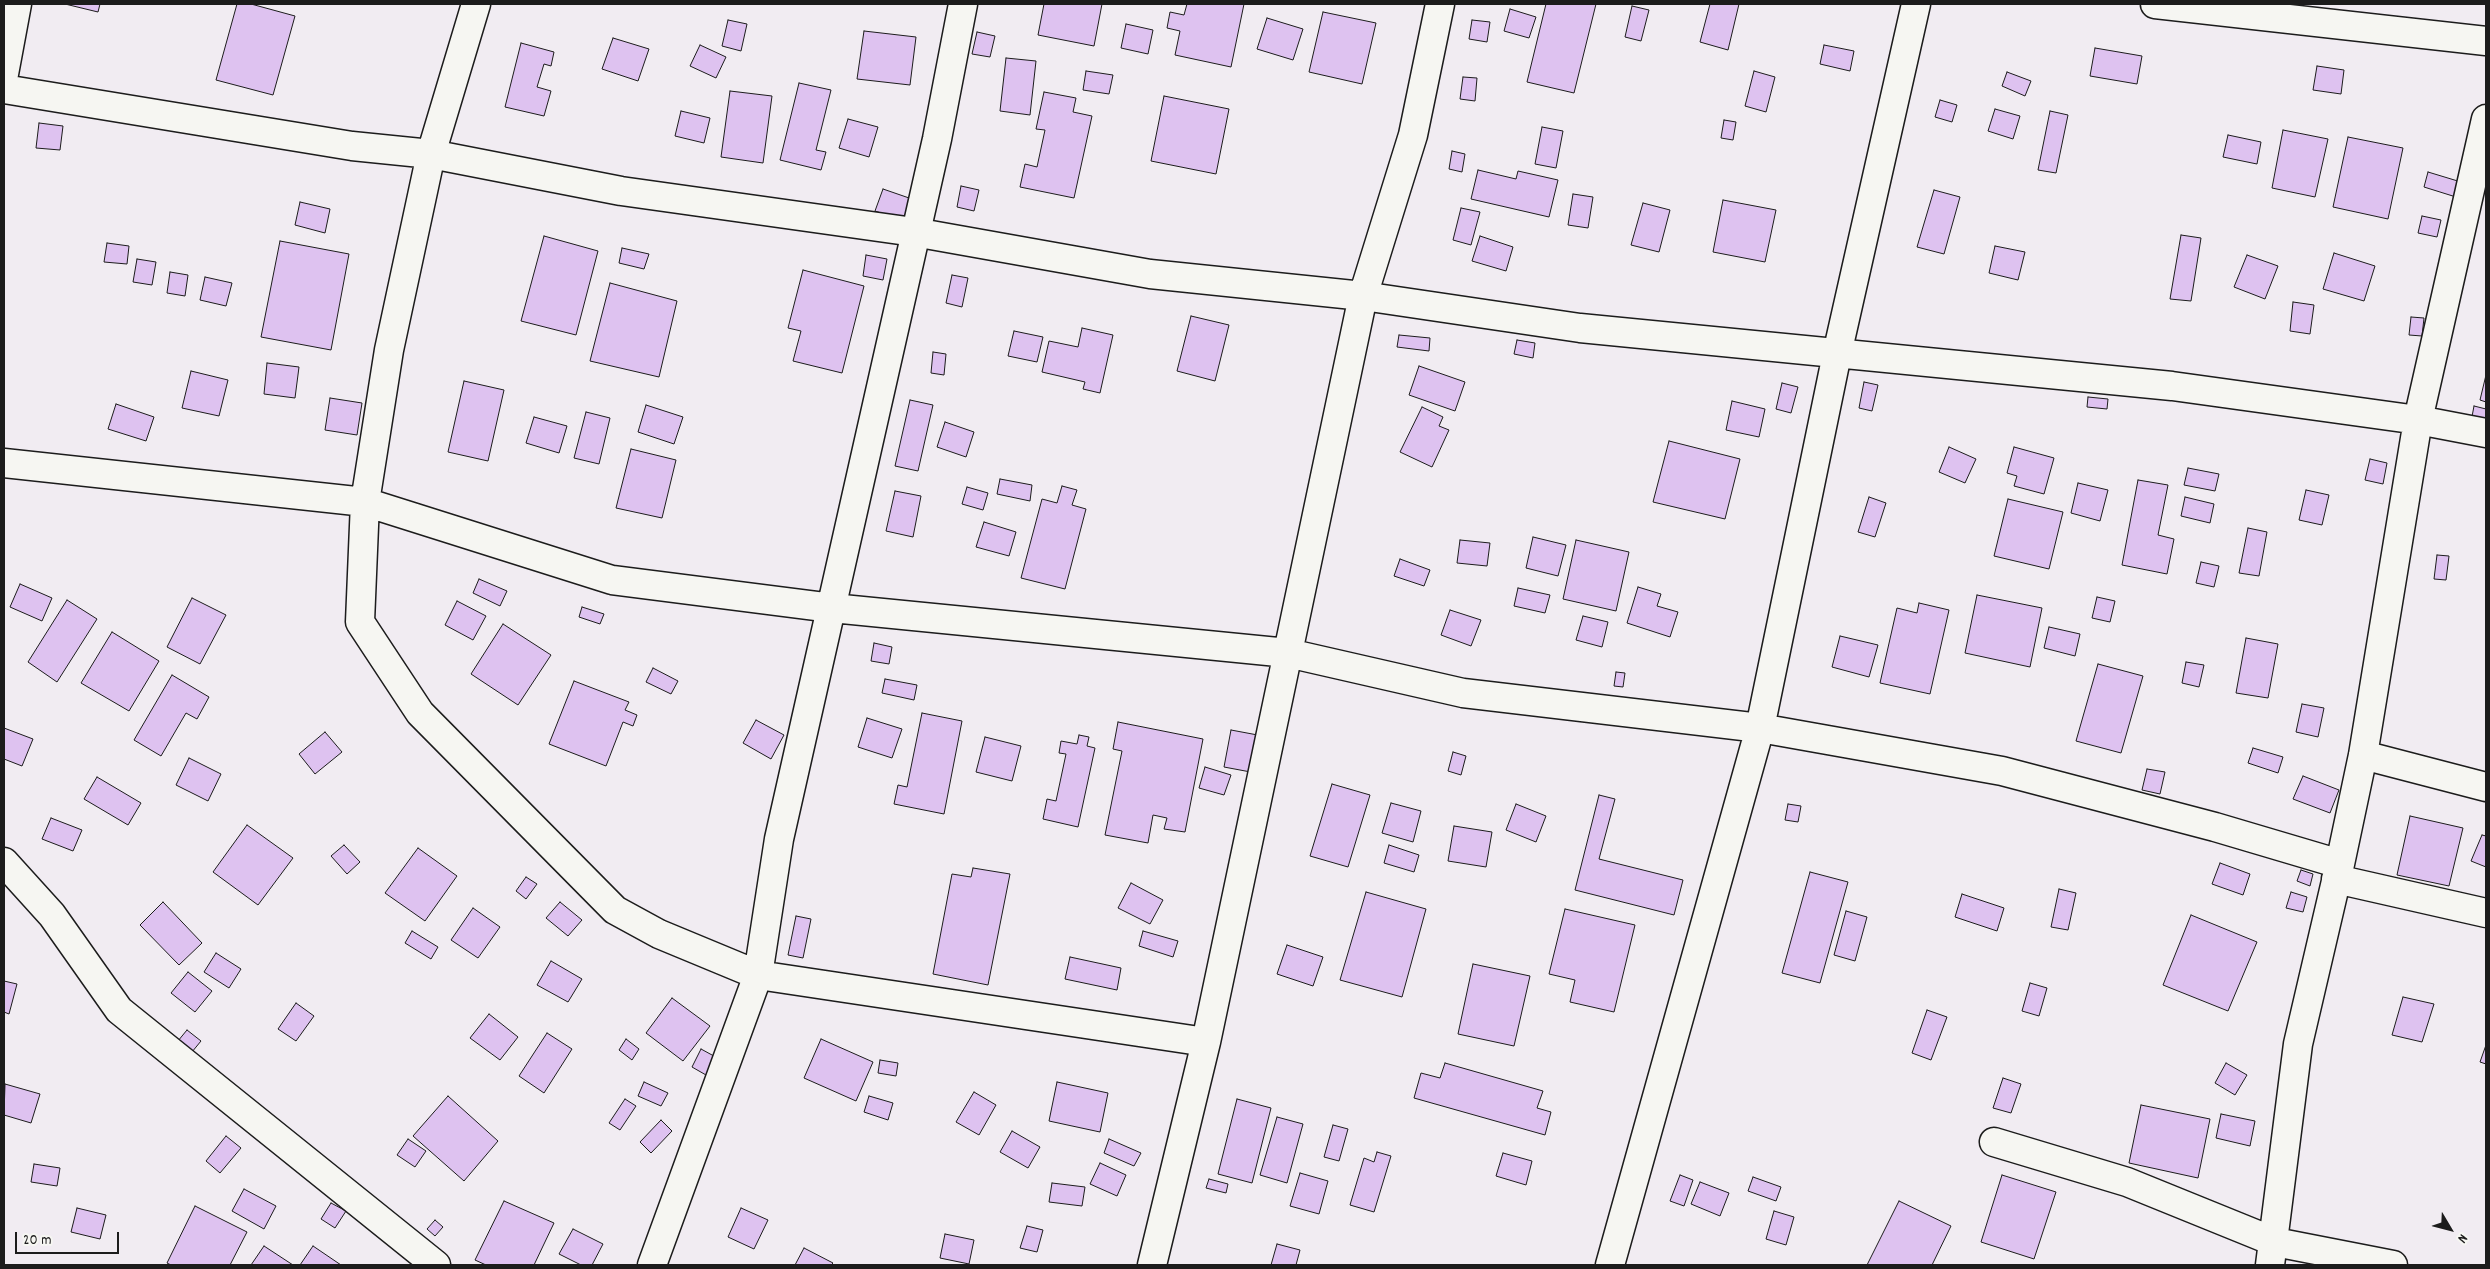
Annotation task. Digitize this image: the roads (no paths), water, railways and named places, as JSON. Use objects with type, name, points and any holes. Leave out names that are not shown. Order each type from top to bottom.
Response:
[{"type":"street","points":[[4,74],[17,4]]},
{"type":"street","points":[[476,4],[431,154],[389,350],[365,502],[360,622],[420,714],[615,910],[659,934],[758,975],[1206,1042]]},
{"type":"street","points":[[652,1265],[758,975],[779,839],[832,608],[914,232],[937,139],[963,4]]},
{"type":"street","points":[[1152,1265],[1206,1042],[1363,296],[1414,135],[1440,4]]},
{"type":"street","points":[[1610,1265],[1760,728],[1837,354],[1916,4]]},
{"type":"street","points":[[2155,4],[2486,41]]},
{"type":"street","points":[[4,89],[352,146],[431,154],[621,190],[914,232],[1150,274],[1363,296],[1580,328],[2172,386],[2418,420],[2486,433]]},
{"type":"street","points":[[2272,1254],[2298,1044],[2363,755],[2418,420],[2486,119]]},
{"type":"street","points":[[4,463],[365,502],[612,580],[832,608],[1288,653],[1463,693],[1760,728],[2002,770],[2215,827],[2338,871],[2486,913]]},
{"type":"street","points":[[2363,755],[2486,787]]},
{"type":"street","points":[[4,862],[52,915],[119,1010],[436,1265]]},
{"type":"street","points":[[1994,1142],[2127,1182],[2272,1254],[2393,1265]]}]
